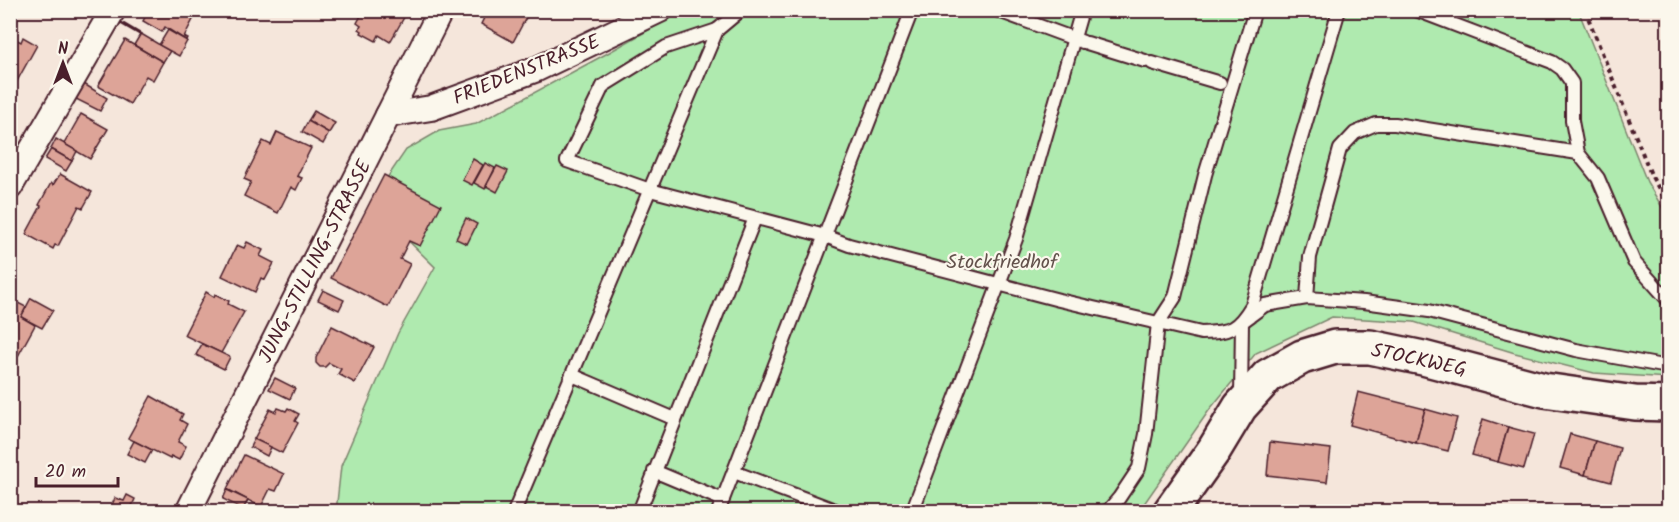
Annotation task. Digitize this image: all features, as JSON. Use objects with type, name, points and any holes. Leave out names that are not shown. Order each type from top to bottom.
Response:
[{"type":"street","points":[[10,187],[113,10]]},
{"type":"street","name":"JUNG-STILLING-STRASSE","points":[[188,512],[441,10]]},
{"type":"street","name":"FRIEDENSTRASSE","points":[[388,115],[431,108],[537,69],[660,10]]},
{"type":"street","name":"STOCKWEG","points":[[1170,512],[1214,450],[1240,407],[1268,376],[1302,357],[1335,347],[1370,347],[1402,353],[1544,390],[1635,403],[1668,404]]},
{"type":"lane","points":[[741,10],[717,30],[666,46],[603,86],[567,161],[650,189],[825,236],[849,245],[1201,333],[1218,333],[1242,322],[1265,305],[1307,298],[1364,302],[1429,311],[1576,350],[1668,367]]},
{"type":"lane","points":[[654,471],[721,506],[912,10]]},
{"type":"lane","points":[[996,10],[1081,41],[1220,82]]},
{"type":"lane","points":[[912,512],[1016,239],[1081,41],[1082,10]]},
{"type":"lane","points":[[1107,512],[1139,468],[1146,434],[1158,323],[1175,297],[1205,175],[1255,10]]},
{"type":"lane","points":[[1240,407],[1242,322],[1252,305],[1339,10]]},
{"type":"lane","points":[[1416,10],[1552,62],[1562,69],[1572,83],[1572,121],[1578,153],[1598,178],[1634,262],[1668,300]]},
{"type":"lane","points":[[514,512],[717,30]]},
{"type":"lane","points":[[1307,298],[1310,257],[1340,149],[1355,133],[1376,124],[1395,124],[1578,153]]},
{"type":"lane","points":[[639,512],[755,218]]},
{"type":"lane","points":[[572,375],[675,419]]},
{"type":"lane","points":[[734,472],[840,512]]},
{"type":"path","points":[[1585,10],[1652,177],[1668,204]]},
{"type":"green space","name":"Stockfriedhof","points":[[682,11],[1582,11],[1579,12],[1647,182],[1668,217],[1668,378],[1594,373],[1515,353],[1414,322],[1332,317],[1256,353],[1210,409],[1139,511],[336,512],[341,466],[398,333],[435,267],[370,203],[406,150],[439,131],[476,124]]},
{"type":"building","points":[[149,10],[198,10],[184,37],[188,39],[187,41],[165,27],[162,32],[143,21]]},
{"type":"building","points":[[364,10],[404,10],[407,12],[390,42],[379,35],[376,41],[361,33],[359,29],[361,26],[357,23]]},
{"type":"building","points":[[488,10],[530,10],[513,42],[481,24]]},
{"type":"building","points":[[121,22],[170,51],[163,62],[134,45],[140,35]]},
{"type":"building","points":[[168,30],[187,41],[179,56],[159,45]]},
{"type":"building","points":[[10,36],[21,42],[23,37],[37,45],[12,90]]},
{"type":"building","points":[[125,40],[163,62],[153,80],[146,76],[130,104],[98,86]]},
{"type":"building","points":[[84,84],[107,98],[100,111],[76,99]]},
{"type":"building","points":[[314,111],[335,123],[329,133],[308,121]]},
{"type":"building","points":[[81,114],[108,129],[90,159],[64,144]]},
{"type":"building","points":[[308,121],[329,133],[323,144],[302,132]]},
{"type":"building","points":[[277,132],[311,148],[297,176],[302,178],[296,190],[291,187],[278,213],[244,196],[251,182],[244,179],[263,141],[271,145]]},
{"type":"building","points":[[56,139],[77,151],[72,161],[51,149]]},
{"type":"building","points":[[51,149],[72,161],[66,171],[45,159]]},
{"type":"building","points":[[473,159],[483,165],[472,185],[462,180]]},
{"type":"building","points":[[485,163],[495,168],[485,189],[474,183]]},
{"type":"building","points":[[497,166],[508,171],[497,192],[486,186]]},
{"type":"building","points":[[60,174],[92,192],[83,208],[79,206],[58,246],[55,245],[53,249],[26,234],[51,183],[53,185]]},
{"type":"building","points":[[384,175],[441,205],[420,246],[409,241],[400,259],[410,264],[388,307],[331,278]]},
{"type":"building","points":[[466,218],[477,224],[467,244],[456,239]]},
{"type":"building","points":[[247,242],[263,250],[260,256],[274,263],[265,280],[261,278],[255,292],[222,276],[237,245],[244,248]]},
{"type":"building","points":[[323,290],[344,300],[339,310],[318,300]]},
{"type":"building","points":[[206,292],[229,301],[228,304],[244,312],[221,353],[184,335]]},
{"type":"building","points":[[31,298],[53,310],[42,328],[21,317]]},
{"type":"building","points":[[10,299],[26,307],[21,317],[35,325],[18,356],[10,352]]},
{"type":"building","points":[[332,326],[374,347],[355,383],[338,374],[341,369],[329,363],[325,367],[320,367],[316,363],[316,358]]},
{"type":"building","points":[[202,344],[230,357],[224,369],[196,355]]},
{"type":"building","points":[[275,378],[295,388],[290,399],[269,389]]},
{"type":"building","points":[[1358,392],[1425,409],[1416,443],[1350,425]]},
{"type":"building","points":[[151,396],[183,414],[180,420],[187,424],[178,442],[186,446],[179,460],[171,456],[170,459],[128,438]]},
{"type":"building","points":[[278,408],[286,411],[288,408],[299,414],[295,421],[298,423],[282,453],[254,439],[270,409],[276,412]]},
{"type":"building","points":[[1425,409],[1457,418],[1448,451],[1416,443]]},
{"type":"building","points":[[1483,419],[1508,427],[1498,462],[1472,455]]},
{"type":"building","points":[[1508,427],[1534,434],[1524,469],[1498,462]]},
{"type":"building","points":[[1570,434],[1595,441],[1585,475],[1560,468]]},
{"type":"building","points":[[254,439],[271,447],[267,456],[250,447]]},
{"type":"building","points":[[134,441],[152,450],[145,463],[127,454]]},
{"type":"building","points":[[1595,441],[1620,448],[1611,482],[1585,475]]},
{"type":"building","points":[[1270,442],[1331,449],[1327,482],[1267,475]]},
{"type":"building","points":[[244,455],[284,474],[276,491],[270,489],[261,507],[227,489]]},
{"type":"building","points":[[1668,472],[1668,497],[1662,496]]},
{"type":"building","points":[[227,490],[248,500],[243,509],[223,499]]},
{"type":"building","points":[[127,495],[135,499],[132,506],[144,512],[109,512],[115,498],[124,501]]}]
